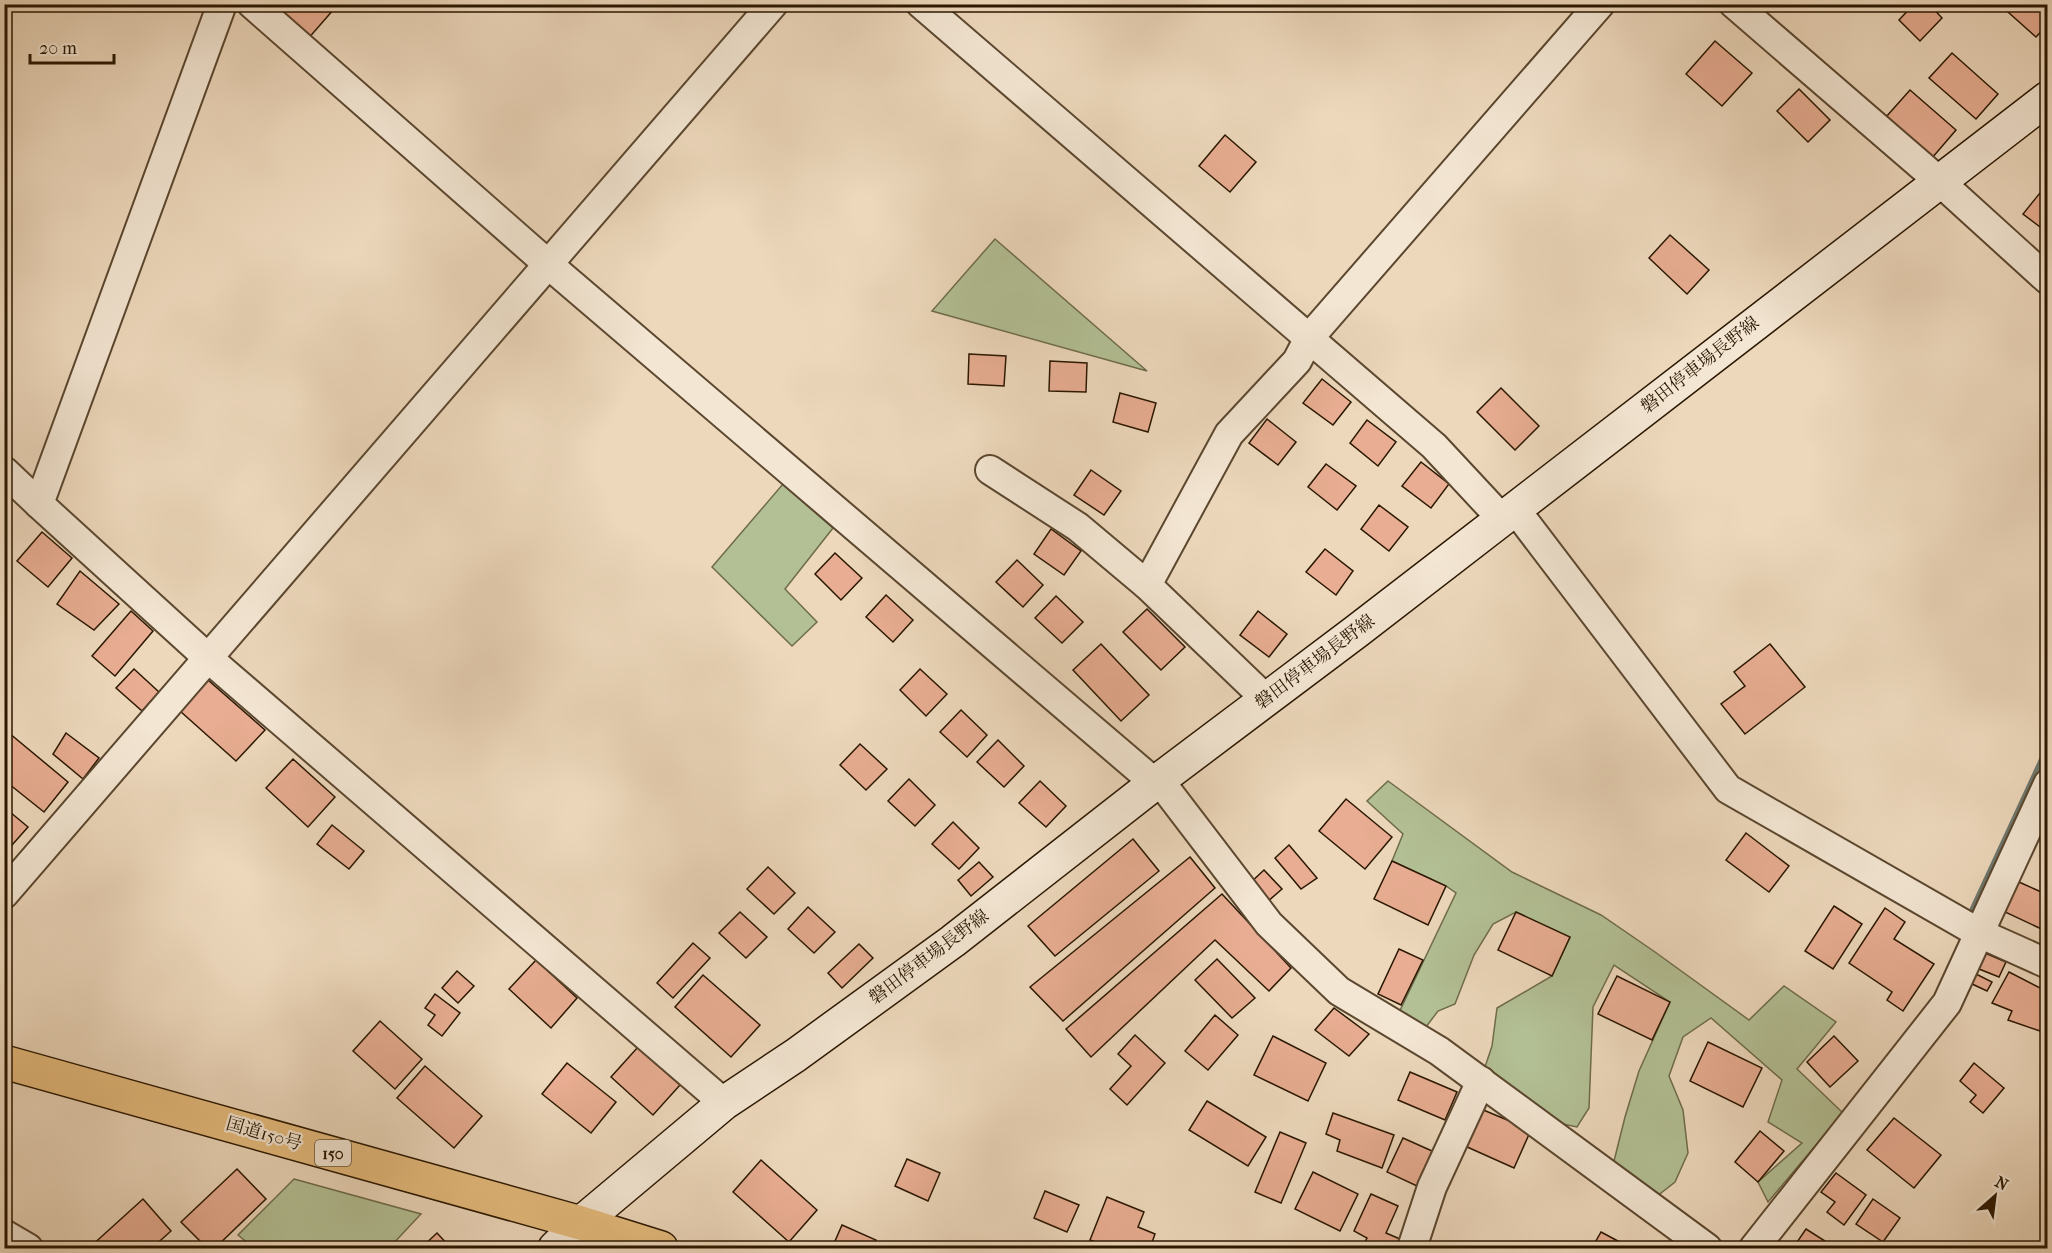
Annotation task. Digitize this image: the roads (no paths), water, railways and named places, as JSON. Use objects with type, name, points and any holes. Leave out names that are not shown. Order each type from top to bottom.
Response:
[{"type":"highway","name":"国道150号","points":[[4,1062],[581,1223],[661,1248]]},
{"type":"main road","name":"磐田停車場長野線","points":[[555,1248],[581,1223],[724,1103],[796,1055],[953,940],[2048,98]]},
{"type":"street","points":[[39,504],[222,4]]},
{"type":"street","points":[[252,4],[549,265],[1157,781],[1269,924],[1339,991],[1439,1051],[1707,1248]]},
{"type":"street","points":[[4,894],[773,4]]},
{"type":"street","points":[[921,4],[1310,338],[1509,514],[1728,789],[1976,939],[2048,964]]},
{"type":"street","points":[[1147,585],[1229,434],[1297,362],[1310,338],[1600,4]]},
{"type":"street","points":[[1734,4],[1939,181],[2048,280]]},
{"type":"street","points":[[990,470],[1078,527],[1147,585],[1267,700]]},
{"type":"street","points":[[4,471],[208,658],[724,1103]]},
{"type":"street","points":[[1754,1248],[1947,1003],[2048,784]]},
{"type":"street","points":[[1412,1248],[1432,1187],[1481,1081]]},
{"type":"street","points":[[4,1234],[28,1248]]},
{"type":"waterway","points":[[1973,911],[2048,749]]}]
